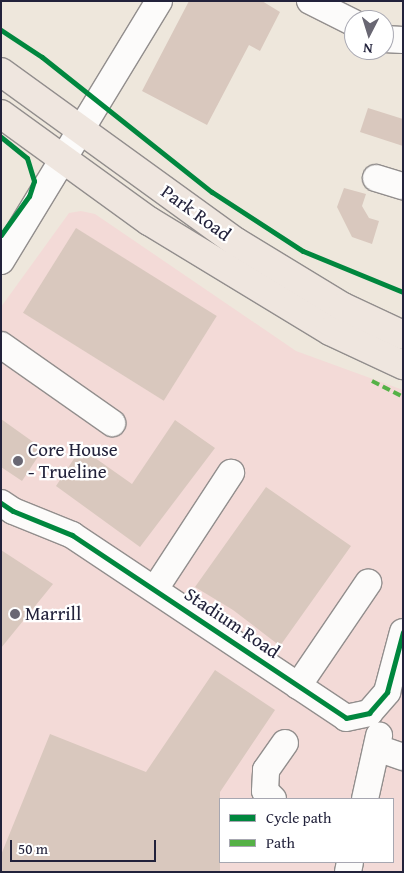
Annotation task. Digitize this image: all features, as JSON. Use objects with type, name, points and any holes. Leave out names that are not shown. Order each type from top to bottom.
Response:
[{"type":"highway","name":"Park Road","points":[[1,72],[236,242],[343,307],[403,335]]},
{"type":"highway","name":"Park Road","points":[[1,114],[149,221],[330,331],[403,364]]},
{"type":"street","points":[[1,261],[159,1]]},
{"type":"street","points":[[306,4],[344,19]]},
{"type":"street","points":[[376,178],[403,186]]},
{"type":"street","points":[[1,345],[112,423]]},
{"type":"street","points":[[155,589],[231,473]]},
{"type":"street","name":"Stadium Road","points":[[1,503],[13,511],[72,535],[346,718],[369,713],[388,692],[403,632]]},
{"type":"street","points":[[298,686],[368,583]]},
{"type":"street","points":[[365,798],[378,742],[403,757]]},
{"type":"street","points":[[272,798],[265,791],[266,770],[285,743]]},
{"type":"shaded area","points":[[81,211],[95,214],[296,351],[403,390],[403,872],[1,872],[1,307],[69,213]]},
{"type":"building","points":[[189,1],[262,1],[280,12],[260,51],[249,45],[207,125],[142,91]]},
{"type":"building","points":[[368,108],[403,119],[403,146],[360,132]]},
{"type":"building","points":[[344,188],[366,194],[362,206],[369,218],[379,221],[372,244],[352,237],[337,207]]},
{"type":"building","points":[[76,228],[217,316],[164,401],[23,313]]},
{"type":"building","name":"Core House - Trueline","points":[[1,419],[43,449],[22,481],[1,467]]},
{"type":"building","points":[[175,420],[215,448],[140,547],[56,486],[81,448],[132,484]]},
{"type":"building","points":[[266,487],[351,546],[280,646],[233,610],[195,587]]},
{"type":"building","name":"Marrill","points":[[1,550],[53,584],[1,648]]},
{"type":"building","points":[[215,670],[275,710],[220,792],[220,872],[1,872],[1,855],[50,734],[146,772]]},
{"type":"marked path","points":[[372,381],[403,397]]},
{"type":"cycle path","points":[[1,30],[42,57],[212,192],[303,251],[403,292]]},
{"type":"cycle path","points":[[1,137],[27,158],[34,181],[29,196],[1,235]]},
{"type":"cycle path","points":[[1,503],[13,511],[72,535],[346,718],[369,713],[387,692],[403,632]]},
{"type":"place","name":"Core House - Trueline","points":[[18,461]]},
{"type":"place","name":"Marrill","points":[[15,614]]}]
